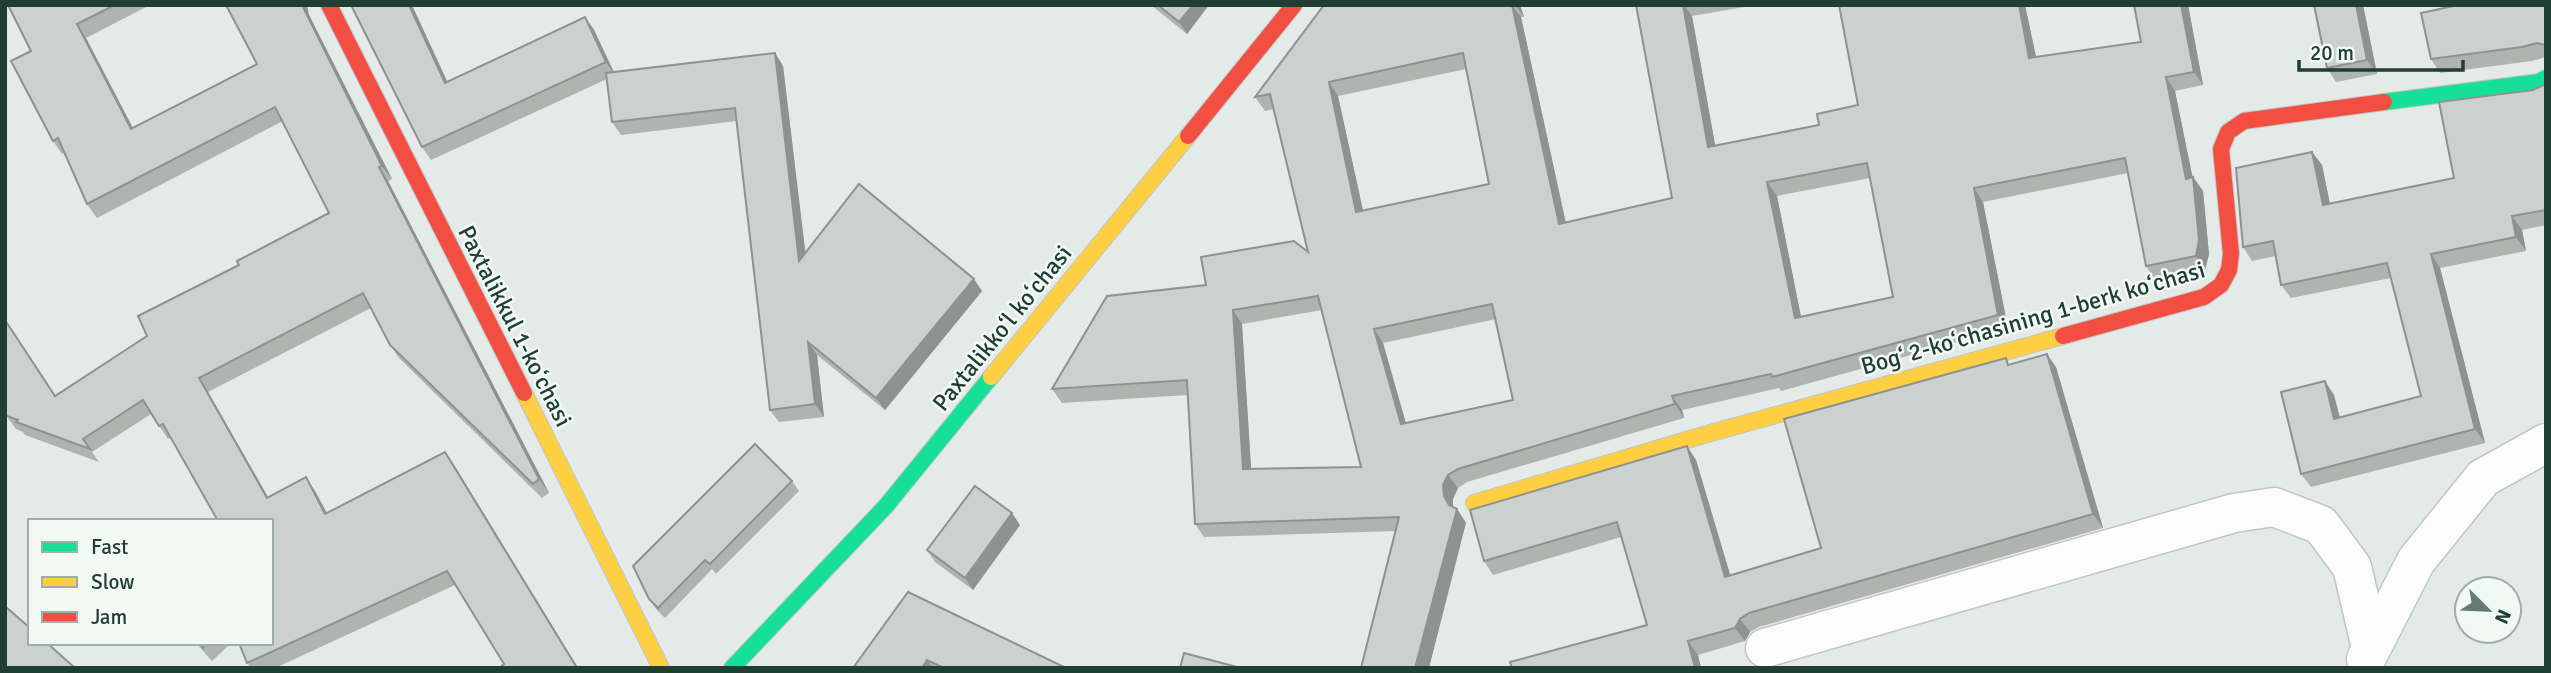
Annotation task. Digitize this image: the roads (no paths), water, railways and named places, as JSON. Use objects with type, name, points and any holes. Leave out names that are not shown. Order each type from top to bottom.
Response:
[{"type":"street","name":"Paxtalikkul 1-koʻchasi","points":[[329,5],[660,668]]},
{"type":"street","name":"Paxtalikkoʻl koʻchasi","points":[[732,668],[886,506],[1294,5]]},
{"type":"street","name":"Bogʻ 2-koʻchasining 1-berk koʻchasi","points":[[1474,503],[1707,434],[2204,297],[2222,286],[2230,270],[2231,254],[2221,149],[2228,132],[2244,121],[2539,82],[2546,78]]},
{"type":"street","points":[[2367,658],[2416,561],[2483,478],[2546,443]]},
{"type":"street","points":[[1765,648],[2234,513],[2274,507],[2321,525],[2352,567],[2367,658]]}]
